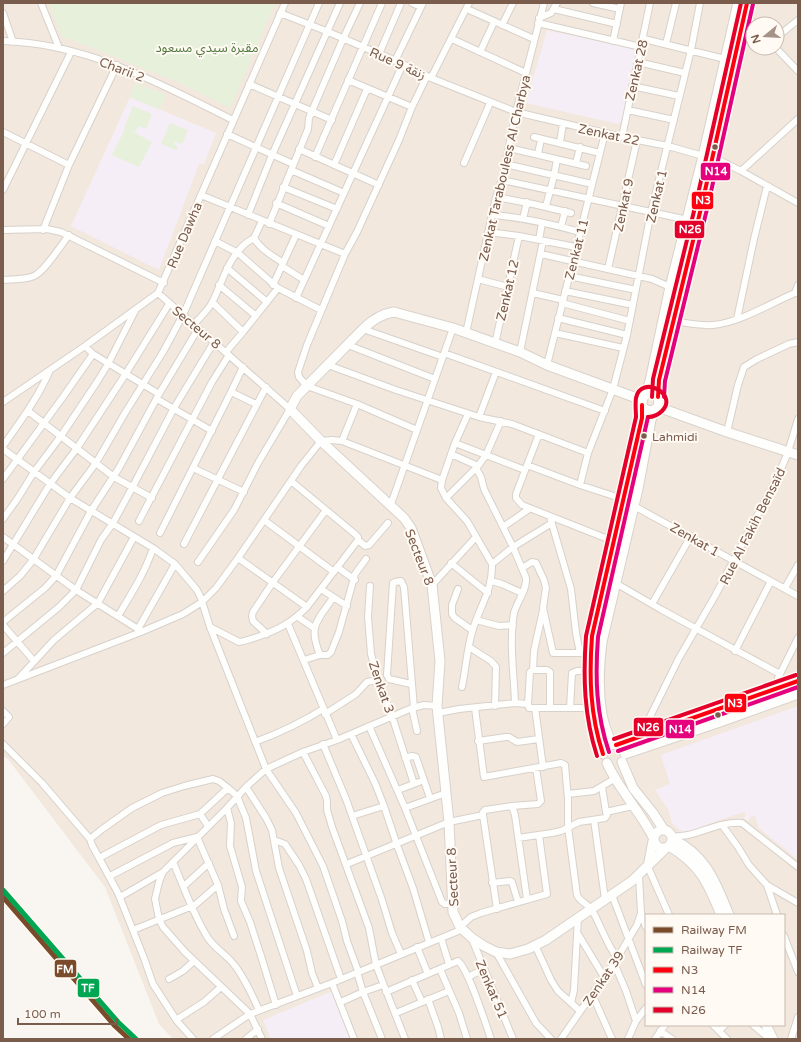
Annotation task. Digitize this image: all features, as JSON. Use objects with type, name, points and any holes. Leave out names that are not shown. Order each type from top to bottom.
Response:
[{"type":"main road","points":[[729,914],[714,881],[702,861],[689,848],[670,842],[660,848],[655,844],[648,826],[614,779],[604,761],[592,708],[590,653],[592,636],[605,577],[642,418],[643,400],[650,381],[670,287],[688,220],[708,158],[725,59],[738,3]]},
{"type":"main road","points":[[720,914],[708,885],[697,868],[670,842],[669,832],[664,830],[653,813],[633,788],[623,758],[622,748],[614,745],[604,720],[601,706],[600,666],[602,642],[634,506],[651,420],[657,405],[659,380],[708,158],[747,3]]},
{"type":"main road","points":[[290,409],[297,396],[363,329],[373,320],[386,313],[394,312],[453,328],[520,352],[546,365],[643,400],[654,394],[657,405]]},
{"type":"main road","points":[[643,400],[644,408],[649,411],[657,405]]},
{"type":"main road","points":[[657,405],[727,432],[798,455]]},
{"type":"main road","name":"Secteur 8","points":[[290,409],[390,507],[404,518],[411,528],[432,585],[440,661],[437,710],[449,822],[454,912],[462,928]]},
{"type":"main road","points":[[603,754],[606,748],[614,745],[798,681]]},
{"type":"main road","points":[[606,763],[616,766],[623,758],[798,694]]},
{"type":"main road","points":[[648,867],[656,832],[664,830]]},
{"type":"main road","points":[[462,928],[472,938],[496,952],[510,954],[520,952],[546,940],[639,876],[670,842]]},
{"type":"main road","points":[[767,1026],[775,1039]]},
{"type":"main road","points":[[772,1026],[775,1039]]},
{"type":"street","points":[[41,3],[59,48]]},
{"type":"street","name":"Rue Dawha","points":[[3,402],[85,346],[158,293],[164,283],[233,120],[285,3]]},
{"type":"street","points":[[3,591],[20,576],[33,560],[70,498],[96,463],[163,352],[183,315],[319,3]]},
{"type":"street","points":[[248,215],[272,155],[326,31],[340,3]]},
{"type":"street","points":[[268,224],[309,126],[309,118],[360,3]]},
{"type":"street","points":[[315,157],[382,3]]},
{"type":"street","points":[[379,54],[401,3]]},
{"type":"street","points":[[395,61],[422,5],[412,3]]},
{"type":"street","points":[[502,25],[512,3]]},
{"type":"street","name":"Zenkat Tarabouless Al Charbya","points":[[466,333],[496,197],[502,180],[516,112],[544,3]]},
{"type":"street","points":[[539,21],[554,9],[557,3]]},
{"type":"street","points":[[592,3],[621,6],[613,41]]},
{"type":"street","name":"Zenkat 28","points":[[622,137],[632,86],[644,39],[650,3]]},
{"type":"street","points":[[666,44],[676,3]]},
{"type":"street","name":"Zenkat 1","points":[[580,485],[588,453],[613,389],[627,335],[651,212],[691,50],[700,3]]},
{"type":"street","points":[[416,430],[357,404],[307,386],[299,377],[298,372],[307,345],[345,254],[379,184],[412,107],[452,39],[468,6],[494,22],[534,39]]},
{"type":"street","points":[[554,9],[616,24]]},
{"type":"street","points":[[3,13],[13,42]]},
{"type":"street","name":"Rue 9 زنقة","points":[[280,14],[326,31],[403,64],[429,77],[490,103],[516,112]]},
{"type":"street","points":[[785,31],[798,20]]},
{"type":"street","points":[[539,21],[613,41],[642,47]]},
{"type":"street","points":[[480,52],[494,22]]},
{"type":"street","points":[[452,39],[526,73]]},
{"type":"street","points":[[644,39],[725,59]]},
{"type":"street","name":"Charii 2","points":[[3,41],[59,48],[118,65],[233,120]]},
{"type":"street","points":[[3,190],[71,52]]},
{"type":"street","points":[[784,56],[798,71]]},
{"type":"street","points":[[638,62],[685,73]]},
{"type":"street","points":[[296,298],[403,64]]},
{"type":"street","points":[[43,230],[69,165],[118,65]]},
{"type":"street","points":[[348,80],[412,107]]},
{"type":"street","points":[[249,84],[332,120]]},
{"type":"street","points":[[632,86],[679,96]]},
{"type":"street","points":[[334,165],[367,89]]},
{"type":"street","points":[[464,164],[490,103]]},
{"type":"street","points":[[628,110],[674,120]]},
{"type":"street","name":"Zenkat 22","points":[[516,112],[563,124],[668,146],[721,161],[798,203]]},
{"type":"street","points":[[741,171],[798,119]]},
{"type":"street","points":[[560,142],[563,124]]},
{"type":"street","points":[[3,132],[69,165]]},
{"type":"street","name":"Zenkat 11","points":[[546,365],[605,133]]},
{"type":"street","points":[[227,134],[272,155],[292,167],[344,193]]},
{"type":"street","points":[[534,137],[560,142],[600,153]]},
{"type":"street","points":[[538,154],[541,139]]},
{"type":"street","name":"Zenkat 9","points":[[608,269],[637,140]]},
{"type":"street","points":[[576,163],[580,147]]},
{"type":"street","points":[[509,148],[586,166]]},
{"type":"street","points":[[299,149],[352,174],[379,184]]},
{"type":"street","points":[[546,206],[557,159]]},
{"type":"street","points":[[505,164],[592,184]]},
{"type":"street","points":[[502,180],[588,200],[688,220]]},
{"type":"street","points":[[737,319],[767,186]]},
{"type":"street","points":[[283,187],[337,209]]},
{"type":"street","points":[[201,195],[268,224],[345,254]]},
{"type":"street","points":[[496,197],[527,202],[568,212],[561,227]]},
{"type":"street","points":[[523,219],[527,202]]},
{"type":"street","points":[[276,203],[329,226]]},
{"type":"street","points":[[492,214],[513,216],[580,232]]},
{"type":"street","points":[[34,661],[3,623],[40,593],[56,576],[91,511],[114,477],[196,326],[212,302],[227,268],[238,253],[249,241],[254,238],[262,221]]},
{"type":"street","points":[[520,352],[540,254],[542,223]]},
{"type":"street","points":[[3,230],[43,230],[60,232],[69,235],[164,283]]},
{"type":"street","points":[[488,232],[520,236],[576,247]]},
{"type":"street","points":[[3,280],[25,278],[37,275],[69,235]]},
{"type":"street","points":[[139,521],[227,353],[267,302],[276,287],[282,265],[296,235]]},
{"type":"street","name":"Zenkat 12","points":[[495,344],[520,236]]},
{"type":"street","points":[[254,238],[256,242],[282,265],[304,280]]},
{"type":"street","points":[[215,241],[238,253],[276,287],[321,310]]},
{"type":"street","points":[[540,254],[652,279],[670,287]]},
{"type":"street","points":[[227,268],[267,302]]},
{"type":"street","points":[[569,276],[636,290]]},
{"type":"street","points":[[478,279],[508,287]]},
{"type":"street","points":[[219,285],[256,316]]},
{"type":"street","points":[[673,321],[707,326],[721,324],[737,319],[797,293],[798,285]]},
{"type":"street","points":[[565,291],[633,305]]},
{"type":"street","name":"Secteur 8","points":[[158,293],[266,386],[290,409]]},
{"type":"street","points":[[533,293],[630,321]]},
{"type":"street","points":[[212,302],[243,332]]},
{"type":"street","points":[[3,561],[50,484],[77,448],[169,304]]},
{"type":"street","points":[[3,518],[18,498],[34,472],[61,436],[108,364],[136,310]]},
{"type":"street","points":[[558,318],[627,335]]},
{"type":"street","points":[[390,507],[453,328]]},
{"type":"street","points":[[363,329],[496,372],[605,411]]},
{"type":"street","points":[[555,333],[623,348]]},
{"type":"street","points":[[3,652],[63,603],[76,590],[174,408],[214,342]]},
{"type":"street","points":[[727,432],[739,380],[744,367],[757,359],[798,342]]},
{"type":"street","points":[[348,345],[435,378]]},
{"type":"street","points":[[85,346],[93,354],[143,385],[174,408],[212,431]]},
{"type":"street","points":[[3,478],[18,460],[93,354]]},
{"type":"street","points":[[328,365],[468,414],[502,421],[588,453]]},
{"type":"street","points":[[160,533],[243,367]]},
{"type":"street","points":[[50,369],[39,393],[3,448],[70,498],[113,523],[175,564],[195,587],[266,769],[296,813],[323,866],[358,971],[363,992],[382,1039]]},
{"type":"street","points":[[479,417],[496,372]]},
{"type":"street","points":[[184,544],[266,386]]},
{"type":"street","points":[[231,392],[256,404]]},
{"type":"street","points":[[342,441],[357,404]]},
{"type":"street","points":[[198,562],[234,510],[258,463],[290,409]]},
{"type":"street","points":[[28,411],[114,477],[152,498]]},
{"type":"street","points":[[462,687],[472,630],[488,593],[491,581],[492,564],[467,521],[450,504],[440,486],[455,443],[468,414]]},
{"type":"street","name":"Rue Al Fakih Bensaïd","points":[[640,737],[678,658],[715,596],[772,487],[788,452],[798,419]]},
{"type":"street","points":[[446,498],[477,467],[486,455],[502,421]]},
{"type":"street","points":[[539,434],[516,494],[516,498],[522,505],[613,541]]},
{"type":"street","points":[[3,685],[139,630],[183,614],[202,602],[216,588],[321,441],[342,441],[442,480]]},
{"type":"street","points":[[455,443],[486,455],[623,499]]},
{"type":"street","points":[[451,454],[477,467],[484,490],[513,547],[522,568],[526,583],[516,609],[513,625],[512,651],[515,703]]},
{"type":"street","points":[[193,468],[244,492]]},
{"type":"street","points":[[291,481],[355,534],[364,546],[367,546],[388,523]]},
{"type":"street","name":"Zenkat 1","points":[[634,506],[798,596]]},
{"type":"street","points":[[503,527],[529,508]]},
{"type":"street","points":[[267,634],[253,620],[252,616],[273,582],[326,510]]},
{"type":"street","points":[[550,517],[571,589],[580,653]]},
{"type":"street","points":[[264,520],[335,570],[354,580]]},
{"type":"street","points":[[492,564],[513,547],[552,523]]},
{"type":"street","points":[[652,604],[691,536]]},
{"type":"street","points":[[3,537],[13,546],[76,590],[139,630]]},
{"type":"street","points":[[17,680],[54,640],[98,603],[134,537]]},
{"type":"street","points":[[432,585],[476,537]]},
{"type":"street","points":[[210,627],[239,642],[267,634],[288,624],[298,617],[307,607],[358,540]]},
{"type":"street","points":[[118,616],[138,582],[149,559],[152,548]]},
{"type":"street","points":[[238,558],[307,607]]},
{"type":"street","points":[[304,660],[320,654],[328,655],[331,652],[339,632],[356,572],[366,559]]},
{"type":"street","points":[[522,568],[532,562],[536,563],[546,588],[534,652],[533,670],[530,672],[529,708],[592,708]]},
{"type":"street","points":[[451,563],[488,593]]},
{"type":"street","points":[[139,630],[175,564]]},
{"type":"street","points":[[785,588],[798,565]]},
{"type":"street","points":[[605,577],[735,651],[780,674]]},
{"type":"street","points":[[411,684],[389,679],[387,673],[393,583],[400,581],[404,586],[413,708],[417,731]]},
{"type":"street","points":[[491,581],[522,593]]},
{"type":"street","points":[[735,651],[771,581]]},
{"type":"street","name":"Zenkat 3","points":[[370,586],[368,617],[369,642],[378,680],[392,716],[414,784]]},
{"type":"street","points":[[321,589],[347,606]]},
{"type":"street","points":[[458,589],[452,605],[452,614],[455,618],[472,630]]},
{"type":"street","points":[[320,654],[314,637],[314,628],[317,621],[333,598]]},
{"type":"street","points":[[543,608],[553,653],[590,653]]},
{"type":"street","points":[[298,617],[314,628]]},
{"type":"street","points":[[476,620],[499,626],[513,625]]},
{"type":"street","points":[[288,624],[337,740]]},
{"type":"street","points":[[782,700],[778,688],[778,678],[798,638]]},
{"type":"street","points":[[469,647],[491,661],[496,667],[495,706]]},
{"type":"street","points":[[533,670],[547,670],[550,672],[550,707]]},
{"type":"street","points":[[570,708],[572,673],[577,671],[590,671]]},
{"type":"street","points":[[255,742],[290,728],[348,700],[367,682],[378,680]]},
{"type":"street","points":[[120,897],[163,872],[246,787],[266,769],[303,752],[337,740],[392,716],[424,705],[437,710],[474,708],[515,703],[528,704]]},
{"type":"street","points":[[474,708],[484,777],[561,763],[564,764],[568,794],[568,827],[576,895],[581,901],[591,908],[612,951],[636,1021]]},
{"type":"street","points":[[535,708],[543,767]]},
{"type":"street","points":[[3,711],[9,717],[3,724]]},
{"type":"street","points":[[369,726],[398,790],[442,902],[445,904],[454,904]]},
{"type":"street","points":[[351,734],[375,783],[384,806],[396,845],[413,888],[429,942]]},
{"type":"street","points":[[478,741],[506,737],[517,742],[539,740]]},
{"type":"street","points":[[3,744],[42,783],[90,839],[120,897],[153,984],[177,1021],[193,1039]]},
{"type":"street","points":[[323,744],[352,816],[382,900],[392,933],[401,954]]},
{"type":"street","points":[[303,752],[326,796],[327,810],[369,928],[376,964],[405,1039]]},
{"type":"street","points":[[405,758],[412,756],[416,757],[430,798]]},
{"type":"street","points":[[497,909],[482,815],[483,811],[486,809],[538,804],[541,802],[536,768]]},
{"type":"street","points":[[568,794],[594,791],[614,779]]},
{"type":"street","points":[[90,839],[132,808],[162,793],[184,786],[213,780],[219,781],[237,796],[248,829],[256,871],[298,996]]},
{"type":"street","points":[[398,790],[424,780]]},
{"type":"street","points":[[246,787],[272,830],[278,868],[307,951],[318,988]]},
{"type":"street","points":[[518,838],[558,832],[579,822],[605,818],[607,815],[602,787]]},
{"type":"street","points":[[100,858],[161,825],[200,814],[228,788]]},
{"type":"street","points":[[405,808],[446,793]]},
{"type":"street","points":[[352,816],[384,806]]},
{"type":"street","points":[[512,806],[515,815],[527,899]]},
{"type":"street","points":[[606,812],[633,806]]},
{"type":"street","points":[[227,808],[231,823],[230,846],[242,887],[241,901],[250,922],[276,1005]]},
{"type":"street","points":[[200,814],[208,826]]},
{"type":"street","points":[[347,864],[449,822],[482,815]]},
{"type":"street","points":[[594,820],[608,897],[629,939],[645,982]]},
{"type":"street","points":[[670,842],[736,822],[744,824],[798,867]]},
{"type":"street","points":[[722,825],[754,872],[767,885],[798,903]]},
{"type":"street","points":[[213,1039],[250,1014],[332,983],[441,938],[462,928],[471,917],[547,894],[539,835]]},
{"type":"street","points":[[197,837],[218,885],[224,909],[234,936]]},
{"type":"street","points":[[110,876],[172,843],[197,837]]},
{"type":"street","points":[[274,840],[285,844],[306,878],[341,979]]},
{"type":"street","points":[[173,862],[200,925],[217,949],[231,960],[253,996],[259,1010]]},
{"type":"street","points":[[184,886],[209,863]]},
{"type":"street","points":[[648,867],[669,914]]},
{"type":"street","points":[[163,872],[158,882],[155,899],[159,918],[170,936],[250,1014],[262,1039]]},
{"type":"street","name":"Zenkat 39","points":[[639,876],[641,913],[645,925]]},
{"type":"street","points":[[492,883],[512,882],[518,902]]},
{"type":"street","points":[[133,930],[159,918],[192,906],[218,885]]},
{"type":"street","points":[[767,885],[777,914]]},
{"type":"street","name":"Zenkat 39","points":[[561,1039],[604,978],[629,939],[641,913]]},
{"type":"street","points":[[571,1003],[574,990],[578,917]]},
{"type":"street","points":[[578,934],[604,978]]},
{"type":"street","points":[[441,938],[449,964]]},
{"type":"street","name":"Zenkat 51","points":[[472,938],[513,1039]]},
{"type":"street","points":[[785,939],[798,972]]},
{"type":"street","points":[[535,945],[551,980],[558,991],[580,1011]]},
{"type":"street","points":[[417,947],[428,974]]},
{"type":"street","points":[[496,952],[536,1022],[551,1039]]},
{"type":"street","points":[[170,979],[183,971],[194,961]]},
{"type":"street","points":[[386,992],[449,964],[461,962],[468,976],[491,1039]]},
{"type":"street","points":[[440,969],[464,1026],[467,1039]]},
{"type":"street","points":[[468,976],[484,969]]},
{"type":"street","points":[[412,980],[425,1001],[438,1027],[441,1039]]},
{"type":"street","points":[[332,983],[354,1039]]},
{"type":"street","points":[[340,1002],[383,985]]},
{"type":"street","points":[[177,1021],[179,1018],[204,1002],[221,987]]},
{"type":"street","points":[[396,1013],[450,991]]},
{"type":"street","points":[[592,994],[612,1039]]},
{"type":"street","points":[[628,1039],[636,1021],[645,1009]]},
{"type":"street","points":[[791,1039],[798,1017]]},
{"type":"street","points":[[655,1039],[664,1026]]},
{"type":"street","points":[[714,1026],[727,1039]]},
{"type":"street","points":[[716,1039],[724,1026]]},
{"type":"street","points":[[755,1026],[775,1039]]},
{"type":"street","points":[[246,1039],[258,1029]]},
{"type":"street","points":[[660,1031],[672,1039]]},
{"type":"shaded area","points":[[3,3],[798,3],[798,1039],[173,1039],[159,1024],[105,887],[8,759],[3,756]]},
{"type":"shaded area","points":[[547,30],[638,50],[622,121],[618,124],[526,103]]},
{"type":"shaded area","points":[[130,97],[216,133],[204,164],[199,164],[159,270],[71,226]]},
{"type":"shaded area","points":[[798,706],[798,860],[759,828],[755,816],[750,817],[748,821],[744,818],[746,814],[743,812],[683,833],[672,823],[668,809],[655,790],[670,784],[661,755]]},
{"type":"shaded area","points":[[333,991],[351,1039],[271,1039],[263,1020]]},
{"type":"green space","name":"مقبرة سيدي مسعود","points":[[48,3],[275,3],[230,108],[180,83],[62,36]]},
{"type":"green space","points":[[135,83],[166,95],[160,110],[130,97]]},
{"type":"green space","points":[[133,106],[152,114],[146,129],[138,126],[136,132],[132,131],[152,142],[139,167],[112,155],[125,129],[124,128]]},
{"type":"green space","points":[[170,123],[188,130],[182,144],[175,142],[174,144],[178,146],[176,150],[161,144]]},
{"type":"rail line","name":"TF","points":[[3,890],[118,1022],[136,1039]]},
{"type":"rail line","name":"FM","points":[[3,897],[115,1026],[129,1039]]},
{"type":"transit line","name":"N26","points":[[652,397],[653,379],[696,203],[741,3]]},
{"type":"transit line","name":"N3","points":[[658,397],[659,380],[702,204],[747,3]]},
{"type":"transit line","name":"N14","points":[[664,397],[665,381],[708,205],[753,4]]},
{"type":"transit line","name":"N26","points":[[597,756],[589,726],[587,711],[585,681],[586,636],[636,417],[636,398],[639,391],[651,387],[663,393],[666,398],[666,405],[659,414],[648,417]]},
{"type":"transit line","name":"N3","points":[[603,754],[595,725],[593,710],[591,681],[592,636],[642,418],[642,405]]},
{"type":"transit line","name":"N14","points":[[609,752],[601,724],[599,709],[597,681],[598,637],[648,417]]},
{"type":"transit line","name":"N26","points":[[614,739],[796,675]]},
{"type":"transit line","name":"N3","points":[[616,745],[798,681]]},
{"type":"transit line","name":"N14","points":[[618,751],[798,687]]},
{"type":"place","name":"Lahmidi","points":[[644,436]]}]
